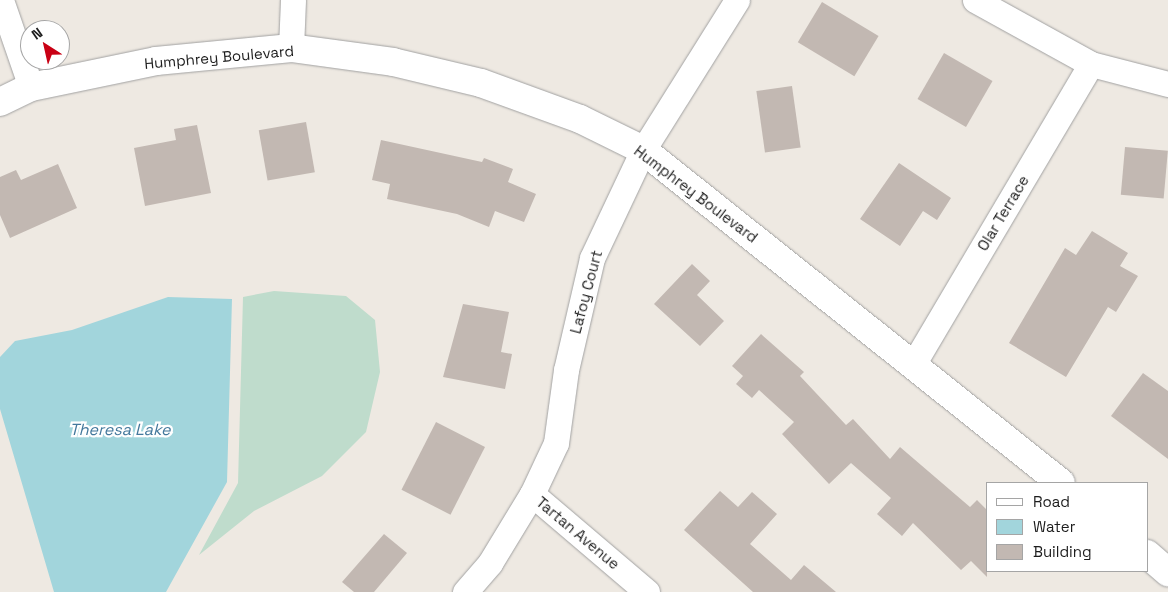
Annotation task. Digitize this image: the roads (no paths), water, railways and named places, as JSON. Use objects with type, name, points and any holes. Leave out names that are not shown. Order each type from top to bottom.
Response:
[{"type":"street","points":[[1,0],[31,87]]},
{"type":"street","points":[[291,48],[294,0]]},
{"type":"street","name":"Lafoy Court","points":[[465,592],[490,563],[532,494],[556,443],[566,370],[592,258],[643,150],[737,0]]},
{"type":"street","points":[[974,0],[1092,64],[1168,84]]},
{"type":"street","name":"Humphrey Boulevard","points":[[0,102],[31,87],[156,61],[291,48],[393,62],[481,83],[580,119],[643,150],[914,363],[1060,482]]},
{"type":"street","name":"Olar Terrace","points":[[914,363],[1092,64]]},
{"type":"street","name":"Tartan Avenue","points":[[532,494],[647,592]]},
{"type":"water","name":"Theresa Lake","points":[[168,297],[232,299],[227,482],[166,592],[54,592],[0,409],[0,357],[15,341],[72,330]]}]
